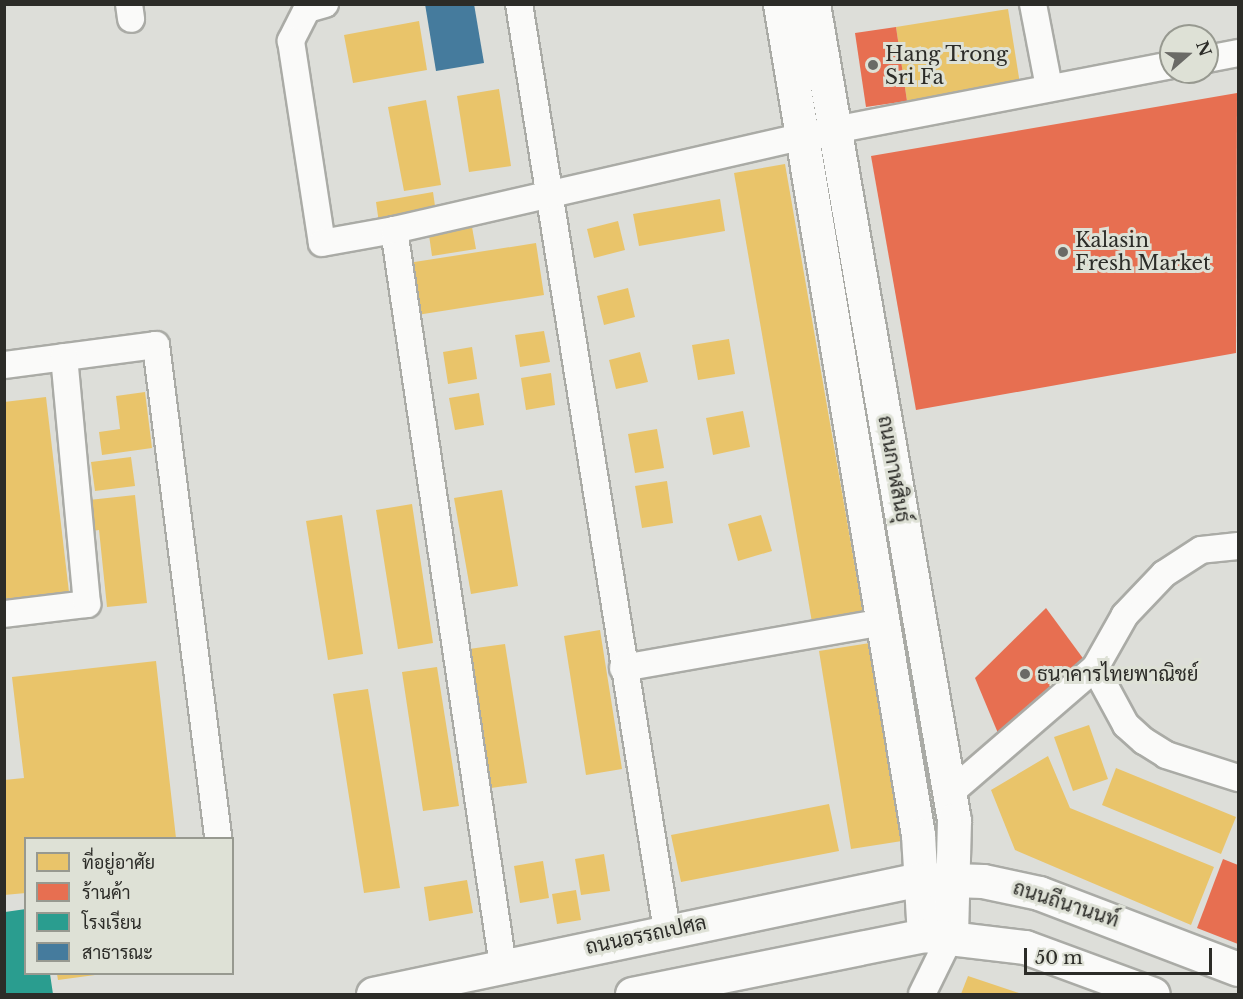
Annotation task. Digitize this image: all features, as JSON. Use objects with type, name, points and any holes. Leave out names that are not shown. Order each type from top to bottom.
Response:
[{"type":"main road","name":"ถนนกาฬสินธุ์","points":[[780,4],[885,622],[918,835],[920,879],[937,935]]},
{"type":"main road","name":"ถนนกาฬสินธุ์","points":[[813,4],[950,793],[957,878],[937,935]]},
{"type":"main road","name":"ถนนถีนานนท์","points":[[920,879],[957,878],[1081,906],[1239,969]]},
{"type":"main road","name":"ถนนอรรถเปศล","points":[[373,994],[920,879]]},
{"type":"main road","points":[[632,994],[937,935],[1025,947],[1153,994]]},
{"type":"street","points":[[325,4],[307,9],[291,41],[322,243],[549,197],[835,129],[1159,67]]},
{"type":"street","points":[[519,4],[623,668],[667,931]]},
{"type":"street","points":[[1033,4],[1049,87]]},
{"type":"street","points":[[1219,57],[1239,53]]},
{"type":"street","points":[[394,230],[503,966]]},
{"type":"street","points":[[4,365],[156,345],[218,837]]},
{"type":"street","points":[[4,614],[87,604],[64,357]]},
{"type":"street","points":[[950,793],[1095,668],[1125,615],[1164,574],[1201,550],[1239,546]]},
{"type":"street","points":[[623,668],[885,622]]},
{"type":"street","points":[[1095,668],[1126,725],[1144,741],[1166,755],[1239,778]]},
{"type":"street","points":[[923,992],[937,935]]},
{"type":"building: ที่อยู่อาศัย","points":[[1008,9],[1020,84],[907,101],[896,27]]},
{"type":"building: ที่อยู่อาศัย","points":[[419,21],[427,70],[353,83],[344,35]]},
{"type":"building: ที่อยู่อาศัย","points":[[499,89],[511,166],[469,172],[457,96]]},
{"type":"building: ที่อยู่อาศัย","points":[[426,100],[441,185],[404,191],[388,107]]},
{"type":"building: ที่อยู่อาศัย","points":[[785,164],[864,619],[813,628],[734,173]]},
{"type":"building: ที่อยู่อาศัย","points":[[433,192],[436,213],[379,223],[376,202]]},
{"type":"building: ที่อยู่อาศัย","points":[[720,199],[725,231],[639,246],[633,214]]},
{"type":"building: ที่อยู่อาศัย","points":[[618,221],[625,250],[594,258],[587,229]]},
{"type":"building: ที่อยู่อาศัย","points":[[472,227],[476,249],[432,256],[429,235]]},
{"type":"building: ที่อยู่อาศัย","points":[[536,243],[544,295],[417,315],[408,263]]},
{"type":"building: ที่อยู่อาศัย","points":[[628,288],[635,317],[604,325],[597,296]]},
{"type":"building: ที่อยู่อาศัย","points":[[544,331],[550,362],[520,367],[515,335]]},
{"type":"building: ที่อยู่อาศัย","points":[[729,339],[735,374],[698,380],[692,345]]},
{"type":"building: ที่อยู่อาศัย","points":[[472,347],[477,379],[448,384],[443,352]]},
{"type":"building: ที่อยู่อาศัย","points":[[640,352],[648,382],[616,389],[609,360]]},
{"type":"building: ที่อยู่อาศัย","points":[[551,373],[555,405],[526,410],[521,378]]},
{"type":"building: ที่อยู่อาศัย","points":[[145,392],[152,448],[102,455],[99,432],[120,429],[116,396]]},
{"type":"building: ที่อยู่อาศัย","points":[[479,393],[484,425],[455,430],[449,398]]},
{"type":"building: ที่อยู่อาศัย","points":[[46,397],[69,592],[4,599],[4,402]]},
{"type":"building: ที่อยู่อาศัย","points":[[743,411],[750,447],[713,455],[706,418]]},
{"type":"building: ที่อยู่อาศัย","points":[[657,429],[664,468],[635,473],[628,434]]},
{"type":"building: ที่อยู่อาศัย","points":[[131,457],[135,486],[95,491],[91,462]]},
{"type":"building: ที่อยู่อาศัย","points":[[667,481],[673,523],[642,528],[635,486]]},
{"type":"building: ที่อยู่อาศัย","points":[[502,490],[518,586],[471,594],[454,498]]},
{"type":"building: ที่อยู่อาศัย","points":[[135,495],[147,603],[107,607],[99,530],[92,531],[89,500]]},
{"type":"building: ที่อยู่อาศัย","points":[[412,504],[433,643],[398,649],[376,510]]},
{"type":"building: ที่อยู่อาศัย","points":[[342,515],[363,654],[328,660],[306,521]]},
{"type":"building: ที่อยู่อาศัย","points":[[761,515],[772,551],[738,561],[728,524]]},
{"type":"building: ที่อยู่อาศัย","points":[[600,630],[622,769],[586,775],[564,636]]},
{"type":"building: ที่อยู่อาศัย","points":[[870,643],[902,841],[851,849],[819,651]]},
{"type":"building: ที่อยู่อาศัย","points":[[505,644],[527,783],[491,788],[469,649]]},
{"type":"building: ที่อยู่อาศัย","points":[[156,661],[176,837],[24,837],[24,893],[4,895],[4,780],[24,778],[12,677]]},
{"type":"building: ที่อยู่อาศัย","points":[[437,667],[459,806],[423,811],[402,672]]},
{"type":"building: ที่อยู่อาศัย","points":[[368,689],[400,888],[364,893],[333,694]]},
{"type":"building: ที่อยู่อาศัย","points":[[1089,725],[1108,779],[1073,791],[1054,737]]},
{"type":"building: ที่อยู่อาศัย","points":[[1048,756],[1070,808],[1214,867],[1191,925],[1015,850],[991,790]]},
{"type":"building: ที่อยู่อาศัย","points":[[1116,768],[1236,817],[1221,854],[1102,805]]},
{"type":"building: ที่อยู่อาศัย","points":[[829,804],[839,851],[681,882],[671,835]]},
{"type":"building: ที่อยู่อาศัย","points":[[604,854],[610,891],[581,895],[575,859]]},
{"type":"building: ที่อยู่อาศัย","points":[[543,861],[549,898],[520,903],[514,866]]},
{"type":"building: ที่อยู่อาศัย","points":[[467,880],[473,913],[429,921],[424,887]]},
{"type":"building: ที่อยู่อาศัย","points":[[576,890],[581,920],[557,924],[552,894]]},
{"type":"building: ที่อยู่อาศัย","points":[[57,975],[95,975],[58,980]]},
{"type":"building: ที่อยู่อาศัย","points":[[968,976],[1022,994],[961,994]]},
{"type":"building: ร้านค้า","points":[[896,27],[907,101],[866,107],[855,33]]},
{"type":"building: ร้านค้า","name":"Kalasin Fresh Market","points":[[1237,93],[1236,353],[916,410],[871,156]]},
{"type":"building: ร้านค้า","points":[[1046,608],[1085,661],[1000,738],[975,678]]},
{"type":"building: ร้านค้า","points":[[1223,859],[1238,865],[1238,944],[1197,928]]},
{"type":"building: โรงเรียน","points":[[24,909],[24,975],[50,975],[53,994],[5,994],[5,912]]},
{"type":"building: สาธารณะ","points":[[425,4],[474,4],[484,63],[436,71]]},
{"type":"place","name":"Hang Trong Sri Fa","points":[[873,65]]},
{"type":"place","name":"Kalasin Fresh Market","points":[[1063,252]]},
{"type":"place","name":"ธนาคารไทยพาณิชย์","points":[[1025,674]]}]
